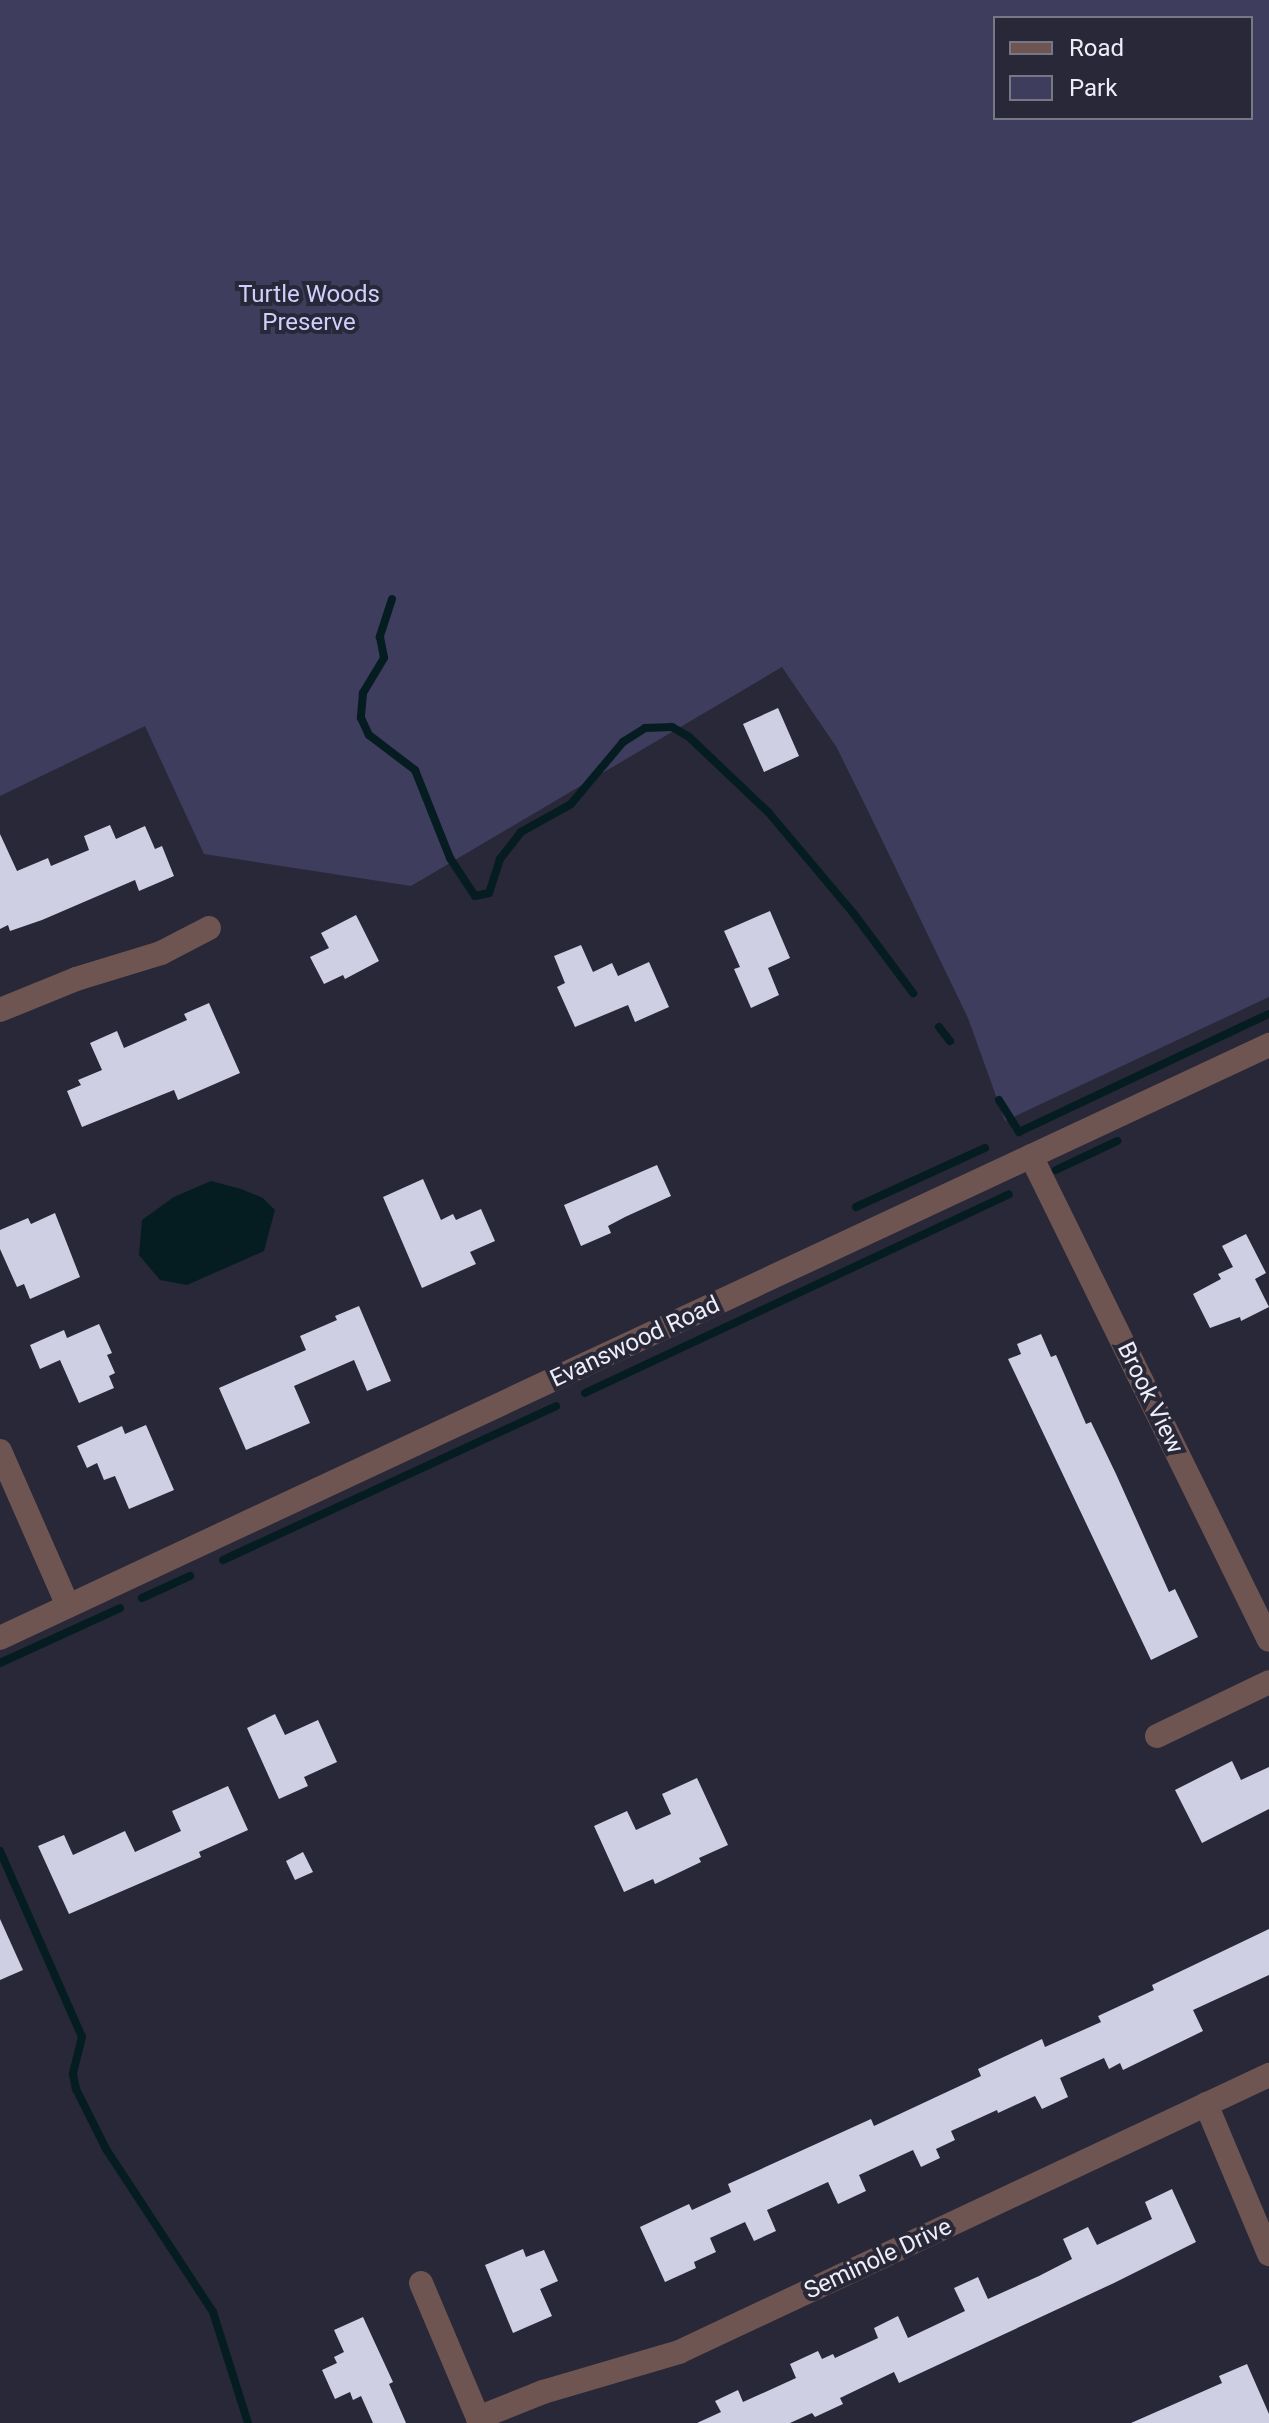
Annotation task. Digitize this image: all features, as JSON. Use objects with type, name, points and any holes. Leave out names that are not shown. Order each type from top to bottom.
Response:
[{"type":"street","points":[[0,1010],[76,979],[161,953],[209,928]]},
{"type":"street","name":"Evanswood Road","points":[[0,1638],[1269,1045]]},
{"type":"street","name":"Brook View","points":[[1031,1156],[1269,1640]]},
{"type":"street","points":[[0,1451],[68,1606]]},
{"type":"street","points":[[1157,1736],[1269,1682]]},
{"type":"street","name":"Seminole Drive","points":[[479,2421],[543,2392],[679,2352],[1269,2075]]},
{"type":"street","points":[[1206,2104],[1269,2254]]},
{"type":"street","points":[[421,2283],[479,2421]]},
{"type":"green space","name":"Turtle Woods Preserve","points":[[0,0],[1269,0],[1269,997],[1005,1121],[968,1018],[869,813],[837,748],[782,667],[411,886],[204,854],[145,726],[0,796]]},
{"type":"shaded area","points":[[211,1181],[263,1198],[275,1210],[264,1251],[187,1285],[160,1280],[139,1255],[142,1220],[174,1197]]},
{"type":"building","points":[[778,708],[799,756],[764,772],[743,724]]},
{"type":"building","points":[[110,825],[116,839],[145,826],[155,849],[162,846],[174,876],[139,891],[135,880],[42,920],[10,931],[8,925],[0,929],[0,834],[17,871],[48,858],[51,866],[89,850],[84,836]]},
{"type":"building","points":[[770,911],[790,958],[768,968],[779,995],[751,1008],[734,969],[740,967],[724,931]]},
{"type":"building","points":[[356,915],[379,961],[345,979],[343,975],[324,984],[310,957],[329,948],[321,933]]},
{"type":"building","points":[[581,945],[593,972],[612,963],[618,976],[649,962],[669,1007],[635,1022],[628,1005],[575,1027],[557,987],[565,983],[554,956]]},
{"type":"building","points":[[209,1003],[240,1073],[178,1100],[174,1090],[82,1127],[67,1091],[81,1085],[78,1080],[102,1070],[90,1043],[117,1031],[124,1048],[187,1020],[184,1014]]},
{"type":"building","points":[[657,1165],[671,1196],[608,1226],[611,1233],[581,1246],[564,1205]]},
{"type":"building","points":[[423,1179],[441,1220],[453,1214],[456,1220],[481,1209],[495,1241],[470,1252],[476,1264],[422,1288],[383,1197]]},
{"type":"building","points":[[55,1213],[80,1277],[30,1299],[24,1284],[17,1287],[0,1249],[0,1230],[28,1218],[31,1224]]},
{"type":"building","points":[[1246,1234],[1266,1273],[1255,1279],[1269,1307],[1241,1321],[1240,1317],[1210,1328],[1193,1294],[1221,1279],[1218,1274],[1233,1267],[1222,1246]]},
{"type":"building","points":[[359,1306],[391,1381],[367,1391],[354,1360],[294,1386],[310,1423],[246,1450],[219,1388],[306,1350],[300,1336],[337,1320],[335,1316]]},
{"type":"building","points":[[99,1324],[112,1353],[107,1355],[115,1373],[109,1376],[114,1388],[79,1403],[60,1360],[40,1369],[30,1345],[64,1330],[67,1338]]},
{"type":"building","points":[[1041,1334],[1051,1357],[1056,1355],[1086,1424],[1091,1422],[1169,1592],[1175,1589],[1198,1637],[1151,1660],[1008,1359],[1021,1354],[1017,1344]]},
{"type":"building","points":[[146,1425],[174,1490],[129,1509],[115,1476],[104,1480],[97,1463],[87,1468],[77,1446],[122,1426],[125,1434]]},
{"type":"building","points":[[275,1714],[285,1735],[318,1720],[337,1762],[304,1777],[308,1786],[279,1799],[247,1728]]},
{"type":"building","points":[[1232,1761],[1241,1780],[1269,1767],[1269,1809],[1202,1843],[1175,1790]]},
{"type":"building","points":[[697,1778],[728,1845],[655,1884],[653,1879],[624,1892],[594,1826],[627,1811],[636,1830],[671,1814],[662,1794]]},
{"type":"building","points":[[228,1786],[248,1830],[199,1852],[201,1857],[69,1914],[38,1846],[64,1835],[73,1855],[125,1831],[135,1852],[181,1831],[172,1811]]},
{"type":"building","points":[[303,1852],[313,1872],[295,1880],[286,1861]]},
{"type":"building","points":[[0,1919],[23,1970],[0,1980]]},
{"type":"building","points":[[1269,1929],[1269,1975],[1193,2010],[1203,2031],[1123,2070],[1120,2063],[1109,2069],[1104,2058],[1060,2078],[1068,2097],[1042,2109],[1035,2096],[951,2131],[955,2140],[936,2149],[940,2158],[921,2167],[913,2150],[859,2175],[866,2191],[838,2204],[828,2182],[767,2210],[776,2231],[754,2241],[745,2222],[710,2238],[716,2252],[694,2262],[696,2268],[665,2282],[640,2227],[689,2204],[692,2210],[731,2192],[728,2184],[871,2119],[874,2126],[981,2076],[978,2069],[1042,2039],[1045,2047],[1101,2022],[1098,2016],[1154,1990],[1152,1985]]},
{"type":"building","points":[[1172,2189],[1196,2242],[1114,2283],[899,2383],[894,2372],[840,2398],[843,2404],[815,2417],[812,2413],[790,2423],[697,2423],[721,2412],[715,2401],[738,2390],[743,2402],[796,2378],[790,2364],[818,2351],[822,2359],[833,2354],[835,2358],[878,2338],[874,2328],[898,2316],[908,2338],[965,2311],[954,2288],[978,2277],[988,2299],[1039,2276],[1072,2259],[1063,2239],[1088,2227],[1097,2245],[1152,2219],[1145,2202]]},
{"type":"building","points":[[523,2249],[526,2257],[544,2250],[558,2281],[540,2289],[552,2316],[513,2333],[485,2265]]},
{"type":"building","points":[[363,2317],[393,2382],[389,2384],[406,2423],[373,2423],[361,2396],[353,2400],[350,2392],[335,2399],[322,2370],[337,2363],[334,2357],[344,2352],[334,2330]]},
{"type":"building","points":[[1247,2364],[1269,2414],[1269,2423],[1131,2423],[1222,2383],[1219,2376]]},
{"type":"waterway","points":[[392,599],[380,637],[384,658],[363,693],[361,718],[369,735],[415,770],[450,858],[475,896],[489,893],[500,859],[521,832],[571,804],[623,742],[645,728],[672,727],[689,737],[769,813],[854,914],[913,993]]},
{"type":"waterway","points":[[999,1100],[1019,1132],[1269,1014]]},
{"type":"waterway","points":[[939,1027],[950,1041]]},
{"type":"waterway","points":[[1056,1170],[1117,1141]]},
{"type":"waterway","points":[[856,1207],[985,1148]]},
{"type":"waterway","points":[[585,1393],[1009,1194]]},
{"type":"waterway","points":[[223,1560],[556,1406]]},
{"type":"waterway","points":[[142,1598],[190,1576]]},
{"type":"waterway","points":[[0,1663],[120,1608]]},
{"type":"waterway","points":[[0,1851],[82,2037],[73,2074],[76,2089],[106,2149],[213,2312],[248,2423]]}]
